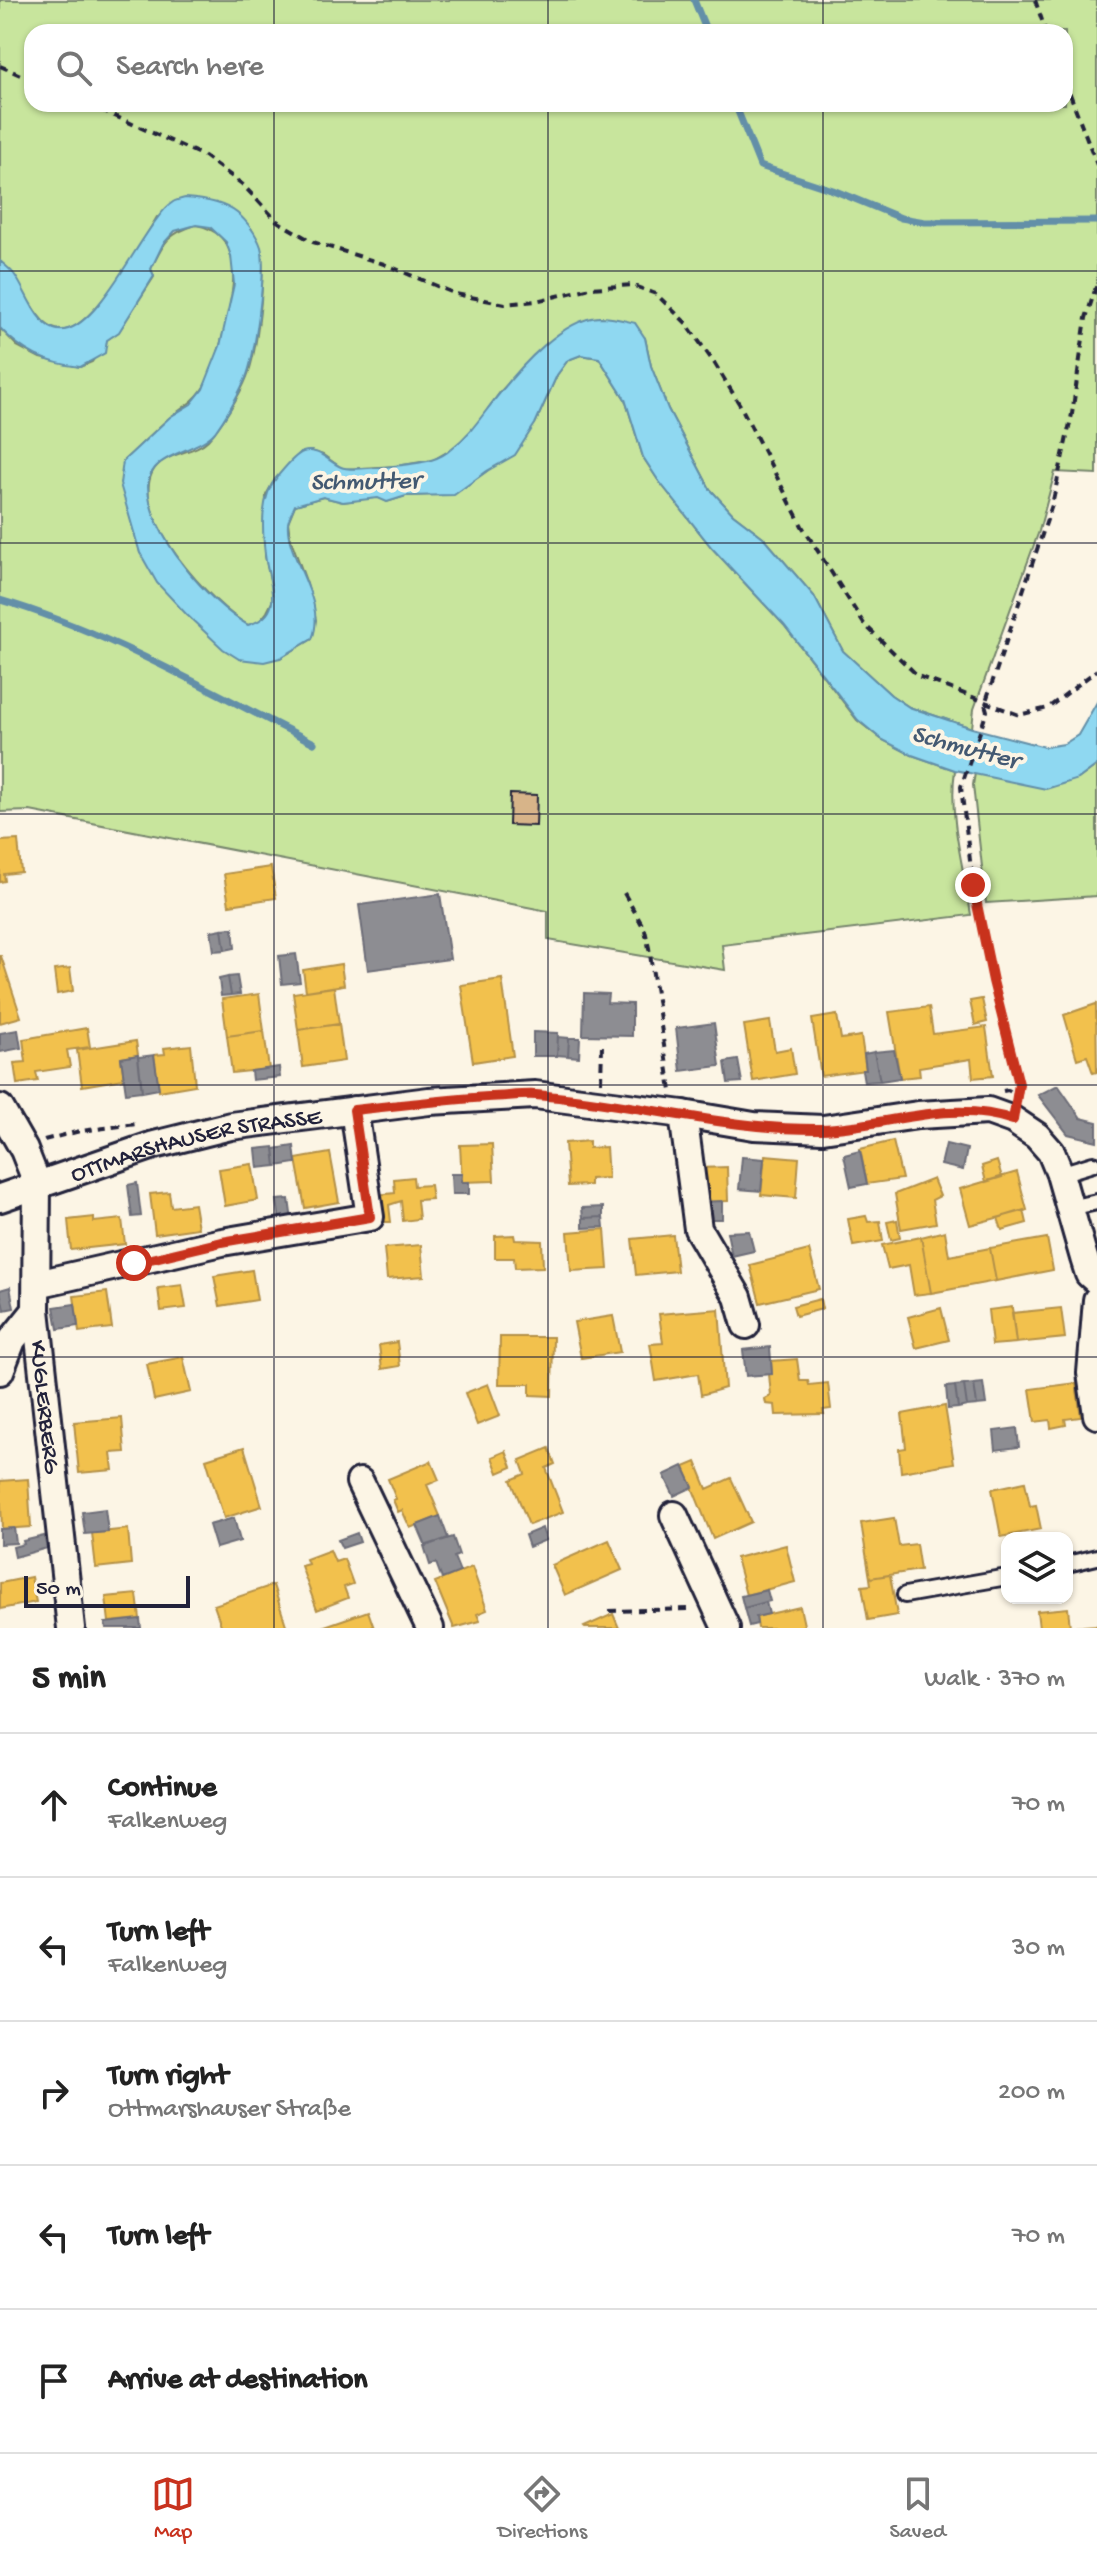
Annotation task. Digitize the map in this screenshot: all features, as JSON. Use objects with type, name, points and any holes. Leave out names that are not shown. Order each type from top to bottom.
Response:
[{"type":"street","name":"OTTMARSHAUSER STRASSE","points":[[0,1198],[154,1145],[231,1126],[429,1101],[535,1095],[754,1126],[823,1129],[962,1111],[988,1111],[1013,1120],[1051,1152],[1086,1266],[1097,1281]]},
{"type":"street","points":[[0,1108],[24,1150],[37,1183]]},
{"type":"street","points":[[37,1284],[232,1240],[370,1217],[354,1110]]},
{"type":"street","points":[[678,1113],[698,1229],[738,1297],[746,1325]]},
{"type":"street","name":"KUGLERBERG","points":[[37,1183],[36,1310],[71,1628]]},
{"type":"street","points":[[1097,1300],[1091,1373],[1097,1415]]},
{"type":"street","points":[[0,1371],[12,1340],[36,1310]]},
{"type":"street","points":[[360,1482],[430,1628]]},
{"type":"street","points":[[674,1515],[722,1618]]},
{"type":"lane","points":[[1060,1174],[1093,1164]]},
{"type":"lane","points":[[1070,1208],[1097,1202]]},
{"type":"lane","points":[[1073,1563],[1097,1557]]},
{"type":"lane","points":[[905,1595],[1001,1578]]},
{"type":"path","points":[[1035,0],[1043,24]]},
{"type":"path","points":[[0,66],[24,76]]},
{"type":"path","points":[[1073,102],[1097,165]]},
{"type":"path","points":[[106,112],[204,156],[242,184],[277,221],[313,242],[384,264],[456,294],[505,304],[536,301],[591,288],[632,285],[656,294],[686,323],[715,364],[740,405],[802,526],[864,624],[918,676],[1019,715],[1048,708],[1097,670]]},
{"type":"path","points":[[1013,1120],[1019,1084],[973,885],[961,787],[985,717],[985,704],[1052,505],[1072,414],[1086,318],[1097,284]]},
{"type":"path","points":[[624,893],[645,930],[678,1113]]},
{"type":"path","points":[[601,1083],[602,1045]]},
{"type":"path","points":[[609,1611],[722,1618]]},
{"type":"green space","points":[[0,0],[1097,0],[1097,474],[1055,472],[1039,531],[974,709],[972,728],[909,707],[891,695],[843,651],[814,596],[763,537],[733,514],[710,489],[668,409],[651,366],[645,338],[534,355],[501,391],[472,431],[452,449],[433,460],[343,469],[323,455],[311,451],[300,453],[275,479],[266,495],[265,556],[274,598],[259,622],[248,625],[215,599],[179,558],[153,513],[149,492],[152,473],[157,466],[208,440],[230,410],[247,377],[257,333],[262,278],[260,247],[251,228],[157,217],[103,299],[77,325],[65,330],[53,328],[43,321],[0,261]]},
{"type":"green space","points":[[196,225],[213,231],[224,241],[233,269],[233,286],[215,364],[201,391],[123,461],[140,553],[280,658],[312,639],[316,620],[290,537],[288,522],[295,505],[323,497],[343,502],[378,497],[387,502],[406,496],[454,494],[487,471],[535,424],[557,375],[568,360],[581,355],[599,358],[625,399],[643,457],[658,480],[712,548],[784,625],[857,720],[881,739],[912,755],[955,770],[955,824],[971,915],[722,945],[725,970],[548,940],[548,911],[30,811],[0,812],[0,328],[17,346],[40,358],[80,367],[92,362],[107,340],[119,331],[154,277],[151,269],[163,246],[172,236]]},
{"type":"green space","points":[[1097,765],[1097,896],[986,903],[973,785],[975,773],[1004,778],[1078,779]]},
{"type":"water","name":"Schmutter","points":[[185,198],[205,200],[231,209],[254,233],[261,247],[262,258],[259,314],[245,380],[215,432],[198,445],[156,466],[148,486],[158,525],[183,565],[216,601],[248,625],[260,620],[271,605],[263,534],[265,504],[271,485],[296,456],[314,452],[341,467],[357,469],[437,458],[466,436],[519,370],[557,335],[585,320],[613,318],[635,323],[645,338],[651,366],[668,409],[710,489],[733,514],[763,537],[814,596],[843,651],[891,695],[909,707],[1045,747],[1064,744],[1078,735],[1097,702],[1097,765],[1078,779],[1046,789],[955,770],[912,755],[881,739],[858,720],[784,625],[712,548],[658,480],[643,457],[625,399],[599,358],[581,355],[568,360],[557,375],[535,424],[515,455],[454,495],[406,496],[387,502],[378,498],[343,502],[323,497],[295,505],[288,523],[289,536],[315,609],[312,639],[280,658],[264,662],[239,659],[223,649],[157,583],[140,553],[120,484],[123,461],[170,417],[191,404],[203,389],[220,346],[234,284],[226,242],[210,227],[196,225],[175,231],[163,244],[151,269],[154,276],[119,332],[107,340],[105,353],[80,367],[56,363],[36,355],[17,344],[0,328],[0,261],[14,274],[47,325],[54,329],[70,329],[86,318],[102,300],[161,213],[173,202]]},
{"type":"building: Homes","points":[[18,840],[21,872],[4,874],[5,881],[0,882],[0,841]]},
{"type":"building: Homes","points":[[271,867],[276,898],[229,905],[224,874]]},
{"type":"building: Homes","points":[[0,956],[21,1017],[0,1023]]},
{"type":"building: Homes","points":[[341,964],[344,985],[306,991],[303,970]]},
{"type":"building: Homes","points":[[70,968],[73,991],[57,994],[54,970]]},
{"type":"building: Homes","points":[[502,979],[513,1056],[473,1062],[461,985]]},
{"type":"building: Homes","points":[[334,987],[339,1024],[298,1030],[293,993]]},
{"type":"building: Homes","points":[[259,994],[264,1031],[227,1036],[222,999]]},
{"type":"building: Homes","points":[[982,999],[987,1022],[975,1025],[970,1001]]},
{"type":"building: Homes","points":[[1096,1004],[1097,1072],[1093,1073],[1087,1056],[1077,1059],[1064,1015]]},
{"type":"building: Homes","points":[[929,1007],[933,1034],[986,1027],[993,1076],[973,1078],[971,1059],[919,1067],[920,1076],[900,1078],[889,1012]]},
{"type":"building: Homes","points":[[837,1015],[841,1039],[861,1036],[866,1070],[821,1076],[812,1019]]},
{"type":"building: Homes","points":[[770,1021],[775,1051],[791,1048],[795,1074],[753,1081],[744,1025]]},
{"type":"building: Homes","points":[[339,1024],[344,1061],[303,1067],[298,1030]]},
{"type":"building: Homes","points":[[87,1028],[90,1047],[67,1050],[70,1067],[36,1072],[38,1081],[17,1084],[14,1063],[26,1062],[23,1039]]},
{"type":"building: Homes","points":[[264,1031],[269,1069],[232,1073],[227,1036]]},
{"type":"building: Homes","points":[[136,1041],[138,1055],[121,1058],[124,1079],[82,1086],[77,1050]]},
{"type":"building: Homes","points":[[191,1045],[195,1085],[159,1091],[154,1055],[165,1054],[164,1048]]},
{"type":"building: Homes","points":[[589,1141],[589,1148],[606,1147],[608,1178],[590,1179],[590,1185],[568,1186],[565,1143]]},
{"type":"building: Homes","points":[[893,1141],[902,1179],[867,1184],[860,1149]]},
{"type":"building: Homes","points":[[492,1144],[494,1181],[462,1182],[460,1145]]},
{"type":"building: Homes","points":[[330,1153],[339,1202],[305,1208],[296,1159]]},
{"type":"building: Homes","points":[[765,1155],[799,1158],[796,1198],[761,1195]]},
{"type":"building: Homes","points":[[997,1161],[1002,1177],[986,1182],[982,1166]]},
{"type":"building: Homes","points":[[252,1164],[258,1200],[225,1206],[219,1169]]},
{"type":"building: Homes","points":[[727,1167],[728,1201],[701,1202],[700,1168]]},
{"type":"building: Homes","points":[[1017,1172],[1027,1210],[970,1225],[960,1189]]},
{"type":"building: Homes","points":[[413,1177],[414,1186],[430,1185],[432,1199],[417,1200],[419,1219],[403,1221],[401,1201],[389,1205],[391,1222],[379,1222],[376,1195],[395,1193],[394,1179]]},
{"type":"building: Homes","points":[[933,1179],[940,1196],[932,1200],[936,1223],[901,1229],[895,1194]]},
{"type":"building: Homes","points":[[169,1192],[171,1207],[194,1204],[198,1228],[155,1234],[150,1194]]},
{"type":"building: Homes","points":[[1024,1210],[1027,1223],[1002,1230],[998,1218]]},
{"type":"building: Homes","points":[[866,1216],[868,1222],[880,1221],[883,1241],[853,1246],[848,1219]]},
{"type":"building: Homes","points":[[94,1217],[94,1222],[122,1219],[125,1244],[71,1250],[68,1220]]},
{"type":"building: Homes","points":[[897,1220],[900,1238],[891,1240],[887,1222]]},
{"type":"building: Homes","points":[[605,1229],[608,1269],[571,1271],[568,1232]]},
{"type":"building: Homes","points":[[945,1231],[949,1256],[990,1248],[996,1281],[931,1293],[921,1237]]},
{"type":"building: Homes","points":[[514,1235],[515,1240],[542,1241],[543,1267],[515,1268],[514,1258],[495,1258],[495,1236]]},
{"type":"building: Homes","points":[[673,1235],[677,1271],[636,1275],[632,1239]]},
{"type":"building: Homes","points":[[921,1237],[931,1293],[914,1295],[909,1265],[888,1269],[882,1245]]},
{"type":"building: Homes","points":[[1047,1238],[1053,1270],[996,1281],[990,1248]]},
{"type":"building: Homes","points":[[421,1245],[424,1276],[387,1279],[384,1248]]},
{"type":"building: Homes","points":[[809,1250],[819,1289],[760,1303],[750,1265]]},
{"type":"building: Homes","points":[[252,1270],[257,1300],[220,1306],[214,1276]]},
{"type":"building: Homes","points":[[182,1285],[186,1308],[161,1311],[158,1288]]},
{"type":"building: Homes","points":[[107,1292],[112,1328],[79,1332],[74,1296]]},
{"type":"building: Homes","points":[[820,1299],[822,1309],[796,1316],[793,1306]]},
{"type":"building: Homes","points":[[1012,1307],[1016,1343],[992,1345],[988,1310]]},
{"type":"building: Homes","points":[[941,1308],[949,1340],[916,1348],[908,1317]]},
{"type":"building: Homes","points":[[1061,1308],[1065,1338],[1016,1343],[1012,1313]]},
{"type":"building: Homes","points":[[719,1309],[725,1388],[701,1395],[698,1374],[656,1381],[650,1344],[663,1343],[659,1314]]},
{"type":"building: Homes","points":[[613,1316],[620,1352],[581,1358],[574,1322]]},
{"type":"building: Homes","points":[[500,1337],[553,1337],[552,1396],[530,1395],[530,1384],[499,1384]]},
{"type":"building: Homes","points":[[397,1342],[400,1366],[382,1369],[379,1345]]},
{"type":"building: Homes","points":[[183,1357],[191,1392],[154,1400],[147,1364]]},
{"type":"building: Homes","points":[[797,1359],[800,1381],[808,1381],[809,1385],[828,1383],[831,1409],[823,1410],[824,1414],[776,1415],[775,1405],[766,1404],[765,1399],[771,1396],[771,1361]]},
{"type":"building: Homes","points":[[1076,1383],[1081,1417],[1065,1419],[1066,1425],[1051,1428],[1050,1420],[1035,1422],[1030,1389]]},
{"type":"building: Homes","points":[[488,1384],[500,1416],[477,1425],[465,1393]]},
{"type":"building: Homes","points":[[945,1406],[954,1463],[901,1472],[899,1449],[906,1448],[902,1414]]},
{"type":"building: Homes","points":[[122,1418],[125,1452],[111,1453],[113,1470],[79,1473],[74,1422]]},
{"type":"building: Homes","points":[[244,1447],[262,1506],[224,1518],[206,1459]]},
{"type":"building: Homes","points":[[549,1448],[555,1464],[546,1468],[563,1512],[529,1525],[511,1480],[525,1474],[520,1460]]},
{"type":"building: Homes","points":[[506,1451],[512,1467],[498,1473],[492,1457]]},
{"type":"building: Homes","points":[[431,1461],[439,1480],[427,1485],[440,1516],[410,1528],[402,1510],[398,1512],[388,1479]]},
{"type":"building: Homes","points":[[696,1462],[707,1489],[731,1478],[751,1522],[713,1539],[684,1467]]},
{"type":"building: Homes","points":[[28,1479],[31,1527],[2,1529],[0,1481]]},
{"type":"building: Homes","points":[[1025,1482],[1030,1506],[1036,1505],[1041,1529],[1001,1532],[1001,1537],[992,1489]]},
{"type":"building: Homes","points":[[894,1518],[899,1546],[916,1544],[920,1570],[870,1578],[861,1523]]},
{"type":"building: Homes","points":[[128,1529],[131,1564],[96,1568],[92,1533]]},
{"type":"building: Homes","points":[[609,1540],[622,1570],[565,1595],[552,1565]]},
{"type":"building: Homes","points":[[786,1545],[795,1582],[746,1595],[736,1558]]},
{"type":"building: Homes","points":[[330,1550],[335,1562],[344,1559],[353,1584],[344,1587],[348,1598],[317,1610],[301,1566],[308,1564],[306,1559]]},
{"type":"building: Homes","points":[[472,1567],[487,1610],[477,1614],[480,1621],[454,1628],[435,1582]]},
{"type":"building: Homes","points":[[890,1575],[897,1615],[868,1620],[862,1586],[871,1585],[870,1578]]},
{"type":"building: Homes","points":[[31,1577],[36,1602],[0,1609],[0,1583]]},
{"type":"building: Homes","points":[[273,1585],[287,1628],[222,1628],[214,1605]]},
{"type":"building: Homes","points":[[137,1594],[140,1619],[109,1622],[106,1597]]},
{"type":"building: Homes","points":[[800,1607],[804,1625],[799,1628],[758,1628],[756,1617]]},
{"type":"building: Homes","points":[[1068,1608],[1070,1627],[1097,1625],[1097,1628],[1039,1628],[1037,1611]]},
{"type":"building: Homes","points":[[368,1611],[374,1628],[319,1628]]},
{"type":"building: Homes","points":[[613,1614],[619,1628],[584,1627]]},
{"type":"building: Industry","points":[[440,894],[450,959],[368,970],[359,905]]},
{"type":"building: Industry","points":[[233,928],[235,948],[225,950],[222,929]]},
{"type":"building: Industry","points":[[222,929],[225,950],[214,951],[211,931]]},
{"type":"building: Industry","points":[[296,954],[300,982],[282,984],[279,956]]},
{"type":"building: Industry","points":[[237,976],[240,994],[231,995],[228,977]]},
{"type":"building: Industry","points":[[228,977],[231,995],[221,996],[219,979]]},
{"type":"building: Industry","points":[[584,993],[608,994],[607,1003],[632,1004],[632,1036],[583,1035]]},
{"type":"building: Industry","points":[[714,1023],[720,1066],[681,1071],[676,1028]]},
{"type":"building: Industry","points":[[18,1030],[21,1048],[0,1052],[0,1033]]},
{"type":"building: Industry","points":[[533,1032],[558,1033],[557,1056],[533,1056]]},
{"type":"building: Industry","points":[[558,1037],[569,1038],[568,1056],[557,1055]]},
{"type":"building: Industry","points":[[569,1038],[580,1038],[579,1057],[568,1056]]},
{"type":"building: Industry","points":[[894,1050],[900,1078],[880,1081],[874,1052]]},
{"type":"building: Industry","points":[[874,1052],[880,1081],[864,1082],[864,1054]]},
{"type":"building: Industry","points":[[138,1055],[142,1091],[126,1093],[121,1058]]},
{"type":"building: Industry","points":[[154,1055],[159,1089],[142,1092],[138,1057]]},
{"type":"building: Industry","points":[[738,1060],[742,1082],[728,1083],[725,1062]]},
{"type":"building: Industry","points":[[279,1067],[280,1077],[252,1080],[251,1071]]},
{"type":"building: Industry","points":[[1058,1085],[1081,1118],[1097,1122],[1097,1141],[1068,1134],[1038,1095]]},
{"type":"building: Industry","points":[[946,1144],[967,1149],[963,1170],[941,1165]]},
{"type":"building: Industry","points":[[294,1146],[296,1163],[276,1166],[274,1149]]},
{"type":"building: Industry","points":[[274,1147],[276,1166],[258,1168],[256,1149]]},
{"type":"building: Industry","points":[[860,1151],[867,1184],[851,1187],[844,1155]]},
{"type":"building: Industry","points":[[742,1157],[764,1159],[761,1191],[739,1189]]},
{"type":"building: Industry","points":[[451,1174],[462,1174],[461,1182],[469,1182],[469,1194],[452,1194]]},
{"type":"building: Industry","points":[[137,1183],[141,1216],[132,1217],[128,1185]]},
{"type":"building: Industry","points":[[289,1199],[292,1221],[280,1223],[277,1200]]},
{"type":"building: Industry","points":[[722,1201],[722,1219],[703,1219],[703,1202]]},
{"type":"building: Industry","points":[[603,1207],[603,1217],[583,1218],[582,1208]]},
{"type":"building: Industry","points":[[603,1217],[604,1227],[583,1228],[583,1218]]},
{"type":"building: Industry","points":[[749,1231],[754,1251],[732,1256],[727,1232]]},
{"type":"building: Industry","points":[[10,1287],[14,1308],[4,1310],[0,1290]]},
{"type":"building: Industry","points":[[75,1304],[78,1326],[58,1329],[54,1307]]},
{"type":"building: Industry","points":[[770,1347],[772,1374],[746,1376],[743,1350]]},
{"type":"building: Industry","points":[[983,1383],[986,1404],[977,1405],[974,1384]]},
{"type":"building: Industry","points":[[974,1384],[977,1405],[967,1406],[964,1385]]},
{"type":"building: Industry","points":[[964,1385],[967,1406],[958,1408],[955,1386]]},
{"type":"building: Industry","points":[[955,1386],[958,1408],[948,1409],[946,1387]]},
{"type":"building: Industry","points":[[1017,1428],[1019,1447],[996,1450],[994,1431]]},
{"type":"building: Industry","points":[[683,1466],[693,1487],[674,1496],[664,1475]]},
{"type":"building: Industry","points":[[105,1509],[108,1532],[85,1534],[82,1512]]},
{"type":"building: Industry","points":[[440,1516],[448,1538],[426,1546],[417,1525]]},
{"type":"building: Industry","points":[[234,1518],[240,1541],[216,1548],[209,1525]]},
{"type":"building: Industry","points":[[14,1528],[16,1543],[0,1544],[0,1529]]},
{"type":"building: Industry","points":[[542,1528],[546,1540],[529,1547],[525,1535]]},
{"type":"building: Industry","points":[[357,1533],[360,1542],[342,1548],[338,1540]]},
{"type":"building: Industry","points":[[44,1536],[47,1548],[15,1557],[13,1547]]},
{"type":"building: Industry","points":[[453,1537],[459,1555],[454,1557],[460,1572],[442,1579],[436,1563],[430,1565],[424,1546]]},
{"type":"building: Industry","points":[[767,1590],[770,1601],[744,1608],[741,1596]]},
{"type":"building: Industry","points":[[766,1602],[769,1614],[756,1617],[757,1624],[749,1626],[744,1608]]},
{"type":"building: Industry","points":[[140,1619],[141,1628],[106,1628],[105,1623]]},
{"type":"building: Other","points":[[510,794],[537,795],[536,826],[509,825]]},
{"type":"waterway","points":[[694,0],[704,24]]},
{"type":"waterway","points":[[738,112],[760,166],[833,190],[901,218],[925,222],[1097,221]]},
{"type":"waterway","points":[[0,600],[41,613],[121,646],[314,743]]},
{"type":"route","points":[[134,1263],[222,1242],[370,1217],[354,1110],[429,1101],[535,1095],[754,1126],[823,1129],[962,1111],[988,1111],[1013,1120],[1019,1084],[973,885]]}]
